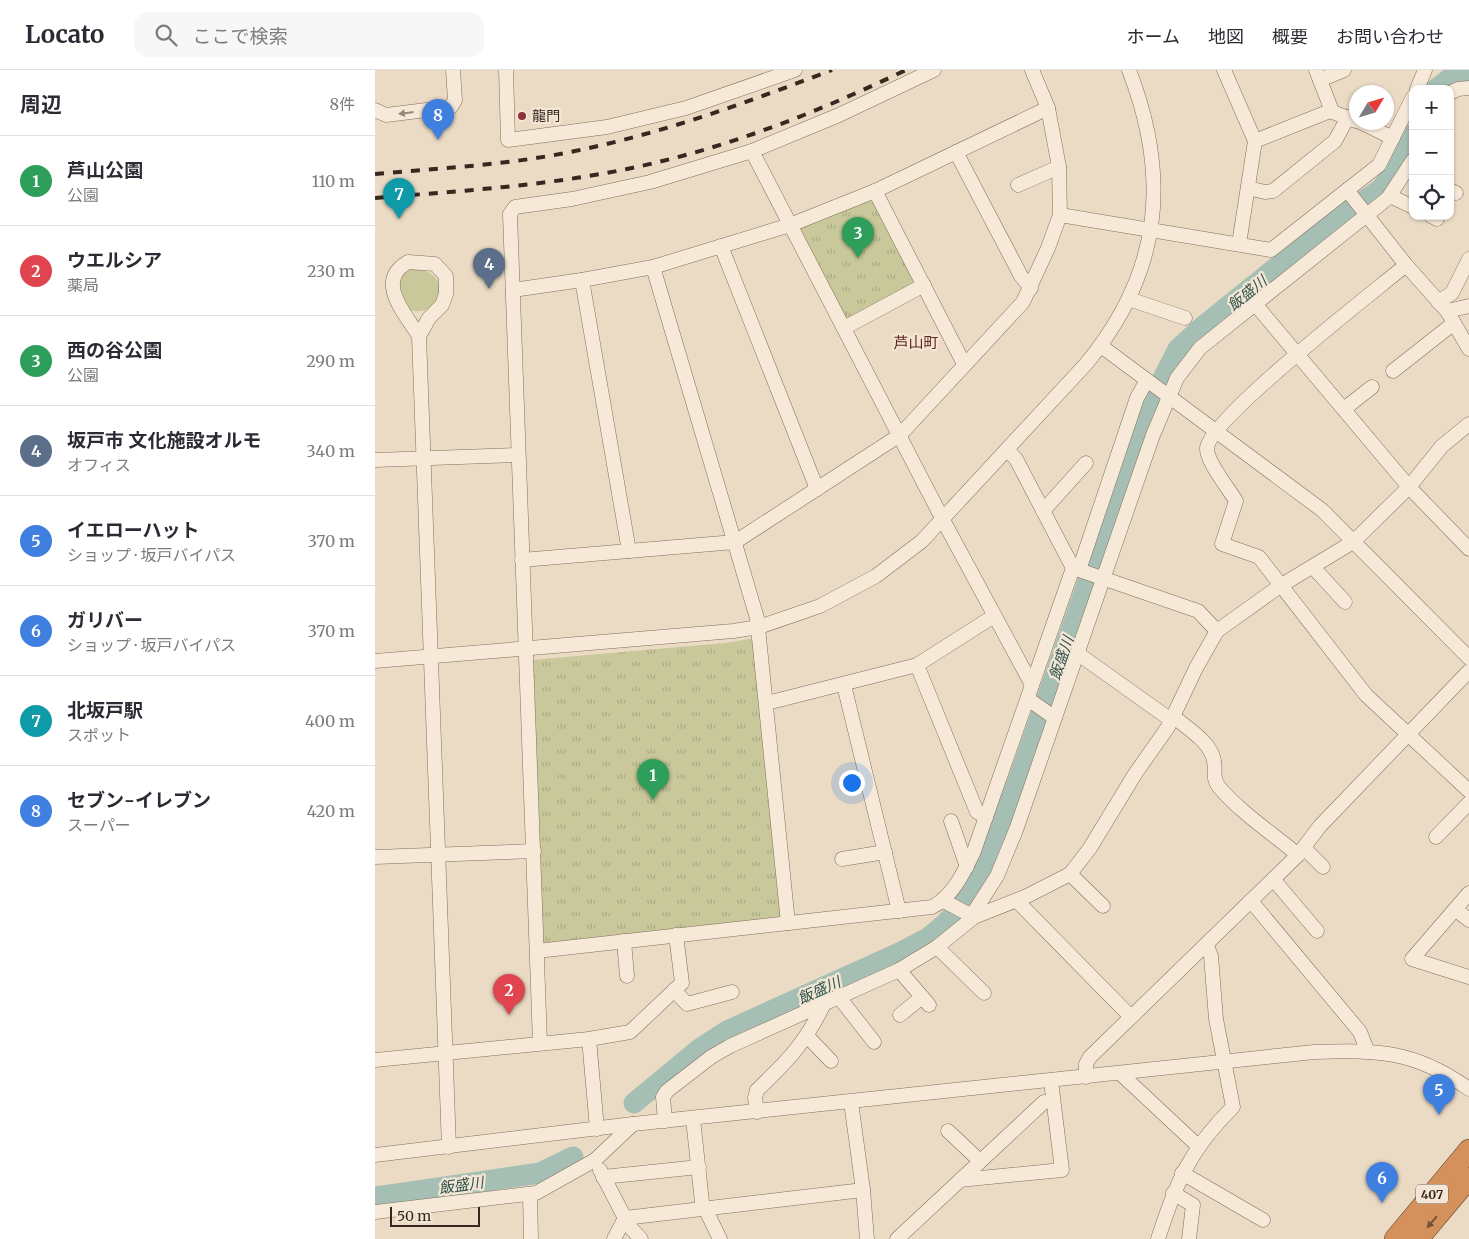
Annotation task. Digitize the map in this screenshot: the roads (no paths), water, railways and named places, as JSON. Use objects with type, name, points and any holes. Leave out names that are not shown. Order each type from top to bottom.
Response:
[{"type":"highway","name":"407","points":[[1395,1239],[1469,1150]]},
{"type":"highway","name":"407","points":[[1418,1239],[1469,1178]]},
{"type":"street","points":[[375,110],[386,115],[451,107],[455,100],[453,70]]},
{"type":"street","points":[[506,70],[508,140],[607,127],[686,108],[795,70]]},
{"type":"street","points":[[540,1043],[510,214],[515,207],[622,188],[752,151],[831,118],[934,70]]},
{"type":"street","points":[[522,560],[735,542],[900,435],[1023,302],[1031,288],[1059,215],[1059,166],[1048,108],[1032,70]]},
{"type":"street","points":[[375,661],[705,634],[759,627],[820,606],[859,587],[905,555],[943,520],[1101,346],[1129,299],[1142,267],[1150,230],[1154,170],[1149,133],[1129,70]]},
{"type":"street","points":[[1224,70],[1255,141],[1239,244]]},
{"type":"street","points":[[1332,111],[1318,75],[1344,70]]},
{"type":"street","points":[[1419,85],[1425,70]]},
{"type":"street","points":[[1454,91],[1469,88]]},
{"type":"street","points":[[1059,215],[1271,250],[1349,193],[1379,164],[1409,105]]},
{"type":"street","points":[[513,290],[653,267],[790,225],[875,191],[1048,108]]},
{"type":"street","points":[[1255,141],[1332,111],[1349,118]]},
{"type":"street","points":[[1248,188],[1265,192],[1273,191],[1335,141],[1349,126]]},
{"type":"street","points":[[1376,130],[1393,138]]},
{"type":"street","points":[[752,151],[943,520],[1032,685]]},
{"type":"street","points":[[956,152],[1021,276],[1031,288]]},
{"type":"street","points":[[1018,185],[1059,166]]},
{"type":"street","points":[[665,1121],[663,1097],[667,1091],[711,1057],[745,1038],[899,970],[937,947],[971,915],[983,900],[1006,854],[1167,395],[1199,348],[1390,196],[1409,170]]},
{"type":"street","points":[[875,191],[965,364]]},
{"type":"street","points":[[1349,193],[1446,312],[1469,349]]},
{"type":"street","points":[[1390,196],[1409,205]]},
{"type":"street","points":[[721,246],[817,489]]},
{"type":"street","points":[[1393,371],[1446,312],[1452,293],[1469,259]]},
{"type":"street","points":[[419,336],[392,300],[389,292],[391,273],[395,267],[408,262],[435,264],[445,276],[446,294],[442,305],[429,318],[419,336],[449,1147]]},
{"type":"street","points":[[1406,265],[1297,354],[1215,431],[1207,449],[1209,458],[1236,501],[1222,544],[1259,557],[1366,695],[1469,791]]},
{"type":"street","points":[[653,267],[759,627],[788,923]]},
{"type":"street","points":[[582,280],[629,551]]},
{"type":"street","points":[[844,328],[924,285]]},
{"type":"street","points":[[1129,299],[1185,318]]},
{"type":"street","points":[[1255,304],[1409,487],[1469,549]]},
{"type":"street","points":[[1446,312],[1469,306]]},
{"type":"street","points":[[1101,346],[1322,510],[1469,658]]},
{"type":"street","points":[[537,950],[932,907],[942,900],[967,867],[987,817],[1031,701],[1032,685],[1077,569],[1137,398],[1148,381]]},
{"type":"street","points":[[1343,409],[1372,387]]},
{"type":"street","points":[[942,900],[971,915],[1017,901],[1070,874],[1090,848],[1172,718],[1196,668],[1217,631],[1280,586],[1353,542],[1409,487],[1442,446],[1469,424]]},
{"type":"street","points":[[1007,450],[1016,459],[1043,511],[1077,569],[1198,611],[1217,631]]},
{"type":"street","points":[[375,460],[518,455]]},
{"type":"street","points":[[1043,511],[1086,463]]},
{"type":"street","points":[[1313,567],[1345,602]]},
{"type":"street","points":[[767,703],[917,665],[994,616]]},
{"type":"street","points":[[1077,653],[1172,718],[1207,746],[1214,760],[1214,777],[1218,785],[1241,808],[1323,867]]},
{"type":"street","points":[[917,665],[977,812],[987,817]]},
{"type":"street","points":[[1086,1078],[1086,1064],[1090,1057],[1207,946],[1301,851],[1320,826],[1469,671]]},
{"type":"street","points":[[844,685],[899,910]]},
{"type":"street","points":[[1031,701],[1054,717]]},
{"type":"street","points":[[1436,837],[1469,803]]},
{"type":"street","points":[[951,821],[967,867]]},
{"type":"street","points":[[375,857],[533,851]]},
{"type":"street","points":[[842,859],[885,852]]},
{"type":"street","points":[[1070,874],[1103,906]]},
{"type":"street","points":[[1273,879],[1317,932]]},
{"type":"street","points":[[1469,894],[1412,959],[1469,977]]},
{"type":"street","points":[[1017,901],[1131,1017]]},
{"type":"street","points":[[1251,901],[1360,1032],[1367,1050]]},
{"type":"street","points":[[1455,909],[1469,920]]},
{"type":"street","points":[[375,1060],[589,1039],[630,1032],[682,982],[676,935]]},
{"type":"street","points":[[624,941],[627,976]]},
{"type":"street","points":[[1158,1239],[1173,1193],[1182,1173],[1198,1146],[1233,1107],[1216,1019],[1211,956],[1207,946]]},
{"type":"street","points":[[937,947],[984,993]]},
{"type":"street","points":[[899,970],[925,1001],[900,1015]]},
{"type":"street","points":[[674,990],[687,1004],[732,992]]},
{"type":"street","points":[[838,996],[874,1042]]},
{"type":"street","points":[[757,1112],[755,1098],[757,1090],[795,1054],[807,1036],[823,1004]]},
{"type":"street","points":[[807,1036],[831,1061]]},
{"type":"street","points":[[589,1039],[597,1129]]},
{"type":"street","points":[[375,1155],[633,1124],[1051,1082],[1314,1052],[1367,1050],[1404,1056],[1430,1066],[1469,1089]]},
{"type":"street","points":[[1121,1074],[1198,1146]]},
{"type":"street","points":[[960,1180],[1062,1170],[1051,1082]]},
{"type":"street","points":[[851,1102],[863,1190],[867,1239]]},
{"type":"street","points":[[897,1239],[1043,1102]]},
{"type":"street","points":[[693,1119],[703,1202],[720,1239]]},
{"type":"street","points":[[375,1223],[382,1211],[536,1193],[595,1160],[633,1124]]},
{"type":"street","points":[[948,1131],[980,1162]]},
{"type":"street","points":[[595,1160],[625,1218],[641,1239]]},
{"type":"street","points":[[603,1177],[699,1167]]},
{"type":"street","points":[[1182,1173],[1263,1220]]},
{"type":"street","points":[[625,1218],[706,1210],[863,1190]]},
{"type":"street","points":[[1173,1193],[1193,1205],[1189,1239]]},
{"type":"street","points":[[530,1194],[531,1239]]},
{"type":"street","points":[[615,1239],[625,1218]]},
{"type":"waterway","name":"飯盛川","points":[[1441,85],[1453,76],[1469,76]]},
{"type":"waterway","name":"飯盛川","points":[[634,1103],[698,1050],[727,1031],[928,938],[946,923],[971,895],[1018,781],[1151,402],[1178,349],[1201,328],[1333,222],[1381,189],[1393,173],[1409,142]]},
{"type":"waterway","name":"飯盛川","points":[[375,1197],[540,1173],[573,1157]]},
{"type":"railway","points":[[375,174],[525,160],[608,144],[705,116],[832,70]]},
{"type":"railway","points":[[375,198],[533,184],[596,175],[663,161],[735,140],[804,115],[906,70]]},
{"type":"place","name":"龍門","points":[[522,116]]},
{"type":"place","name":"セブン-イレブン","points":[[438,140]]},
{"type":"place","name":"北坂戸駅","points":[[399,219]]},
{"type":"place","name":"西の谷公園","points":[[858,258]]},
{"type":"place","name":"坂戸市 文化施設オルモ","points":[[489,289]]},
{"type":"place","name":"芦山公園","points":[[653,800]]},
{"type":"place","name":"ウエルシア","points":[[509,1015]]},
{"type":"place","name":"イエローハット","points":[[1439,1115]]},
{"type":"place","name":"ガリバー","points":[[1382,1203]]},
{"type":"district","name":"芦山町","points":[[916,342]]}]
